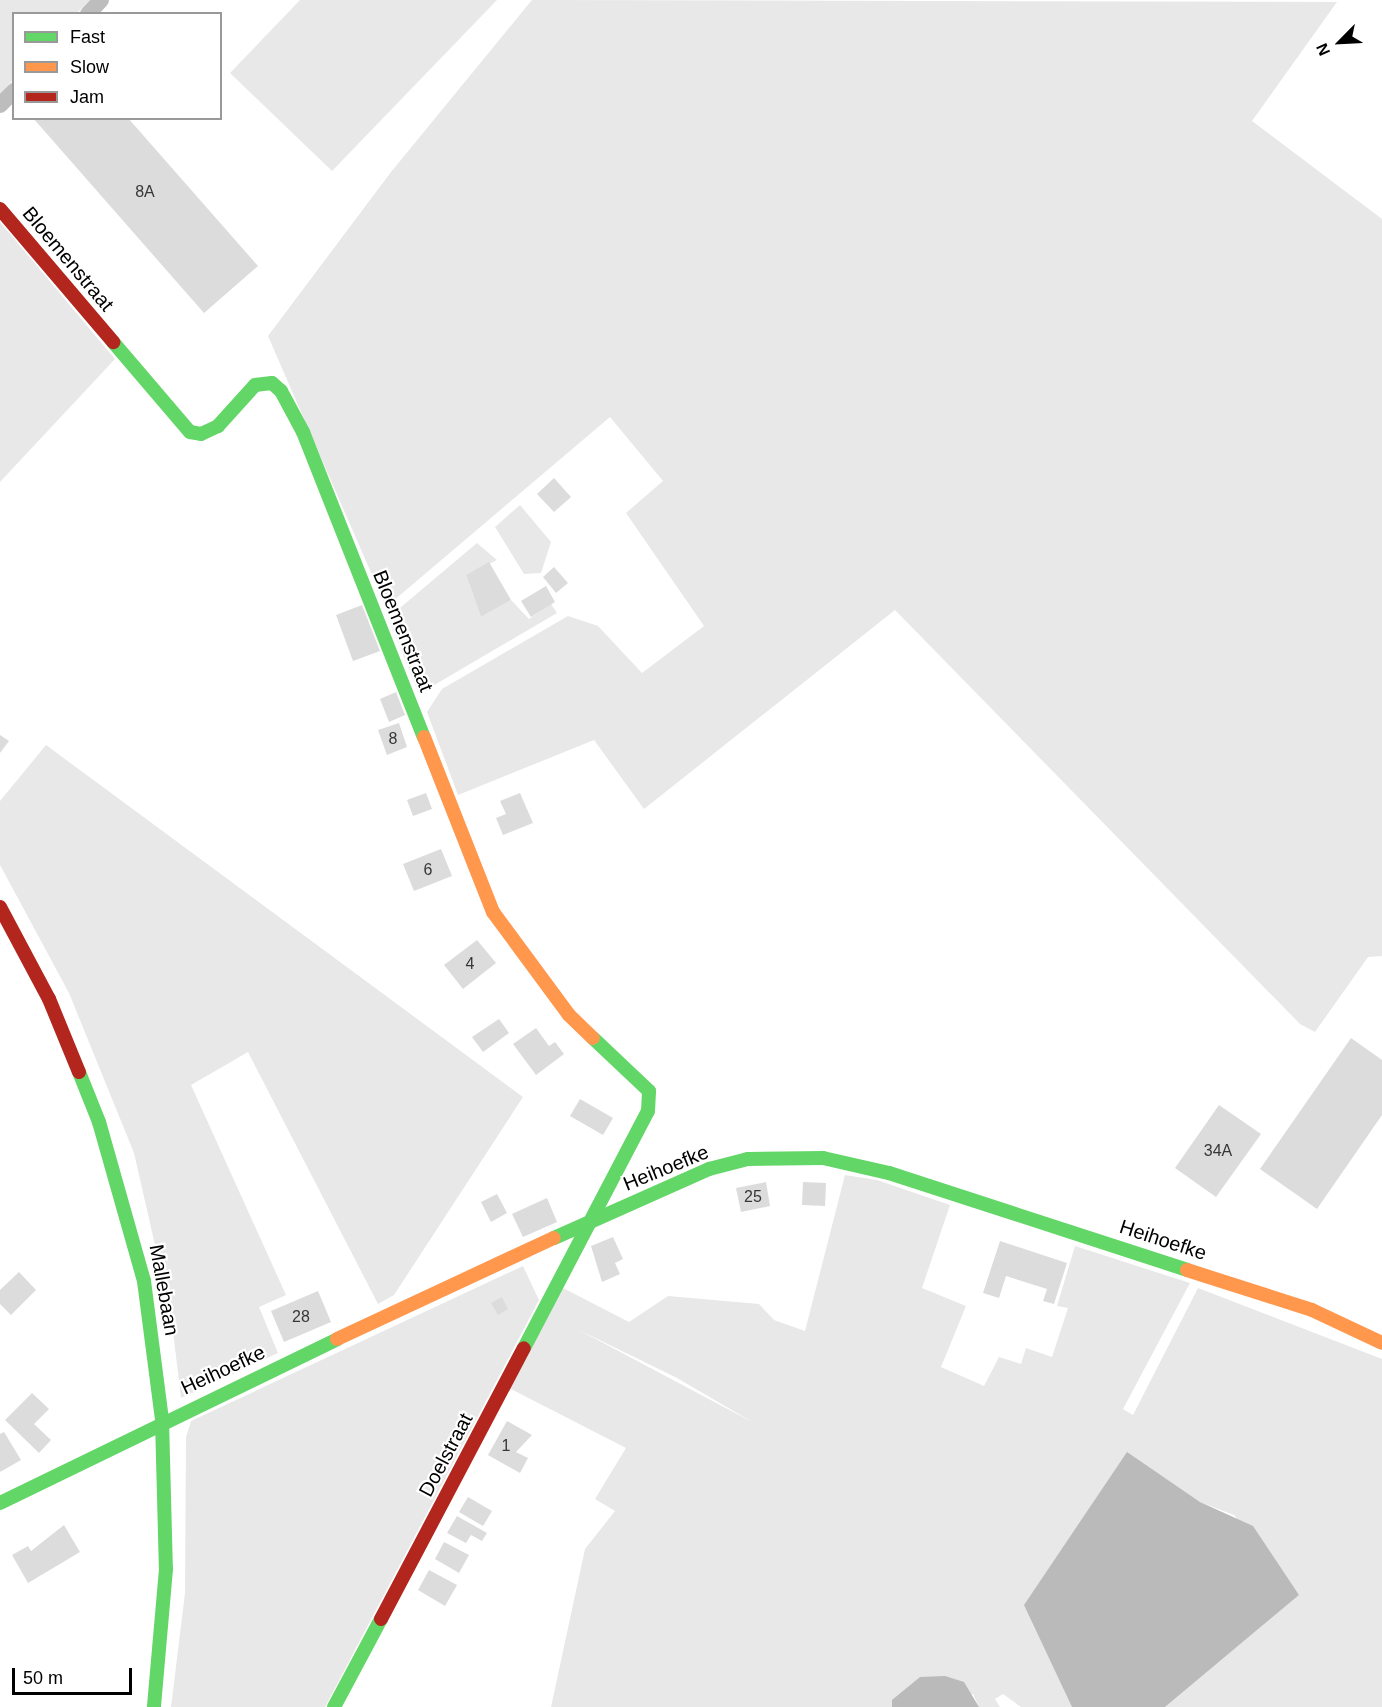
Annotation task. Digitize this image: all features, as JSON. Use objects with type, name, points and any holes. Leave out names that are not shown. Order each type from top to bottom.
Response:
[{"type":"street","points":[[90,12],[101,0]]},
{"type":"street","points":[[0,105],[12,93]]},
{"type":"street","name":"Bloemenstraat","points":[[0,209],[190,432],[201,434],[218,426],[247,392],[263,382],[272,383],[290,405],[493,912],[569,1015],[650,1091],[648,1111],[592,1221]]},
{"type":"street","name":"Mallebaan","points":[[0,907],[49,999],[117,1173],[144,1281],[162,1420],[166,1569],[154,1707]]},
{"type":"street","name":"Heihoefke","points":[[0,1503],[162,1420],[592,1221],[709,1170],[748,1159],[823,1158],[889,1173],[1231,1282],[1312,1310],[1382,1343]]},
{"type":"street","name":"Doelstraat","points":[[334,1707],[592,1221]]},
{"type":"shaded area","points":[[0,0],[90,0],[78,12],[12,12],[12,81],[0,94]]},
{"type":"shaded area","points":[[300,0],[497,0],[332,171],[230,73]]},
{"type":"shaded area","points":[[532,0],[1337,2],[1252,121],[1382,219],[1382,956],[1368,957],[1315,1032],[1300,1024],[895,610],[644,809],[594,740],[458,795],[427,712],[442,689],[568,616],[598,626],[642,673],[704,626],[626,513],[663,481],[610,417],[386,607],[268,336],[391,172]]},
{"type":"shaded area","points":[[0,222],[115,359],[0,482]]},
{"type":"shaded area","points":[[520,505],[551,542],[541,573],[524,574],[495,527]]},
{"type":"shaded area","points":[[477,543],[497,560],[466,575],[481,617],[511,600],[529,619],[551,604],[557,613],[419,694],[388,618]]},
{"type":"shaded area","points":[[46,745],[523,1097],[394,1295],[378,1304],[248,1052],[191,1085],[286,1295],[259,1307],[278,1353],[181,1398],[171,1315],[134,1153],[69,993],[0,865],[0,801]]},
{"type":"shaded area","points":[[845,1175],[877,1180],[950,1205],[922,1288],[966,1306],[941,1367],[984,1386],[999,1357],[1021,1364],[1026,1348],[1052,1357],[1068,1308],[1057,1306],[1075,1246],[1190,1283],[1123,1409],[1133,1415],[1198,1288],[1382,1359],[1382,1707],[1165,1707],[1299,1595],[1234,1515],[1200,1502],[1127,1453],[1053,1664],[1072,1707],[1021,1707],[1003,1694],[995,1699],[1000,1707],[979,1707],[973,1694],[892,1700],[892,1707],[551,1707],[585,1549],[615,1511],[595,1499],[626,1448],[507,1387],[561,1287],[629,1322],[668,1296],[759,1304],[774,1320],[805,1331]],"holes":[[[577,1329],[677,1378],[754,1423]]]},
{"type":"shaded area","points":[[523,1266],[539,1300],[325,1707],[171,1707],[185,1593],[186,1437],[191,1421]]},
{"type":"shaded area","points":[[1127,1452],[1200,1502],[1253,1526],[1299,1595],[1165,1707],[1072,1707],[1024,1605]]},
{"type":"shaded area","points":[[945,1676],[964,1682],[979,1707],[892,1707],[892,1700],[920,1677]]},
{"type":"building","points":[[35,120],[130,120],[258,266],[204,313]]},
{"type":"building","points":[[554,478],[571,497],[554,512],[537,494]]},
{"type":"building","points":[[489,562],[511,600],[481,617],[466,575]]},
{"type":"building","points":[[554,567],[568,583],[556,593],[543,577]]},
{"type":"building","points":[[546,586],[555,602],[531,617],[521,601]]},
{"type":"building","points":[[362,605],[380,651],[353,661],[336,615]]},
{"type":"building","points":[[396,692],[405,715],[389,722],[380,699]]},
{"type":"building","points":[[399,723],[407,747],[387,755],[378,730]]},
{"type":"building","points":[[0,735],[9,741],[0,753]]},
{"type":"building","points":[[426,793],[432,809],[413,816],[407,800]]},
{"type":"building","points":[[520,793],[533,823],[503,835],[496,818],[506,814],[500,801]]},
{"type":"building","points":[[441,849],[452,876],[414,891],[403,864]]},
{"type":"building","points":[[477,940],[496,963],[463,989],[444,965]]},
{"type":"building","points":[[499,1019],[509,1033],[483,1052],[472,1037]]},
{"type":"building","points":[[536,1028],[549,1046],[555,1042],[564,1054],[536,1075],[513,1044]]},
{"type":"building","points":[[1351,1038],[1382,1060],[1382,1115],[1317,1209],[1260,1169]]},
{"type":"building","points":[[580,1099],[613,1118],[603,1135],[570,1116]]},
{"type":"building","points":[[1219,1105],[1261,1134],[1216,1197],[1175,1168]]},
{"type":"building","points":[[766,1182],[770,1206],[741,1212],[736,1188]]},
{"type":"building","points":[[803,1182],[826,1183],[825,1206],[802,1205]]},
{"type":"building","points":[[497,1194],[507,1213],[491,1222],[481,1202]]},
{"type":"building","points":[[547,1198],[557,1222],[523,1237],[512,1214]]},
{"type":"building","points":[[613,1237],[623,1259],[615,1263],[620,1274],[602,1282],[591,1246]]},
{"type":"building","points":[[1000,1241],[1067,1263],[1054,1304],[1043,1301],[1047,1289],[1006,1276],[999,1298],[983,1293]]},
{"type":"building","points":[[19,1272],[36,1290],[11,1315],[0,1304],[0,1290]]},
{"type":"building","points":[[318,1291],[331,1322],[284,1342],[271,1311]]},
{"type":"building","points":[[502,1297],[508,1309],[498,1315],[491,1303]]},
{"type":"building","points":[[32,1393],[49,1409],[34,1424],[51,1440],[39,1453],[5,1420]]},
{"type":"building","points":[[507,1421],[532,1435],[516,1452],[528,1458],[520,1473],[488,1455]]},
{"type":"building","points":[[4,1432],[21,1460],[0,1472],[0,1434]]},
{"type":"building","points":[[468,1497],[492,1511],[483,1526],[459,1512]]},
{"type":"building","points":[[457,1516],[487,1533],[482,1541],[471,1535],[466,1543],[447,1533]]},
{"type":"building","points":[[64,1525],[80,1552],[28,1583],[12,1555],[28,1546],[31,1551]]},
{"type":"building","points":[[444,1542],[469,1555],[459,1573],[435,1559]]},
{"type":"building","points":[[429,1570],[457,1585],[445,1606],[418,1590]]},
{"type":"traffic: fast","points":[[113,342],[190,432],[201,434],[218,426],[255,385],[272,383],[281,391],[303,432],[424,737]]},
{"type":"traffic: fast","points":[[524,1348],[648,1111],[649,1091],[593,1038]]},
{"type":"traffic: fast","points":[[79,1072],[99,1122],[144,1281],[162,1420],[166,1569],[154,1707]]},
{"type":"traffic: fast","points":[[554,1238],[709,1169],[748,1159],[823,1158],[889,1173],[1187,1270]]},
{"type":"traffic: fast","points":[[0,1503],[337,1339]]},
{"type":"traffic: fast","points":[[334,1707],[381,1619]]},
{"type":"traffic: slow","points":[[424,737],[493,912],[569,1015],[593,1038]]},
{"type":"traffic: slow","points":[[337,1339],[554,1238]]},
{"type":"traffic: slow","points":[[1187,1270],[1312,1310],[1382,1343]]},
{"type":"traffic: jam","points":[[0,209],[113,342]]},
{"type":"traffic: jam","points":[[0,907],[49,999],[79,1072]]},
{"type":"traffic: jam","points":[[381,1619],[524,1348]]}]
